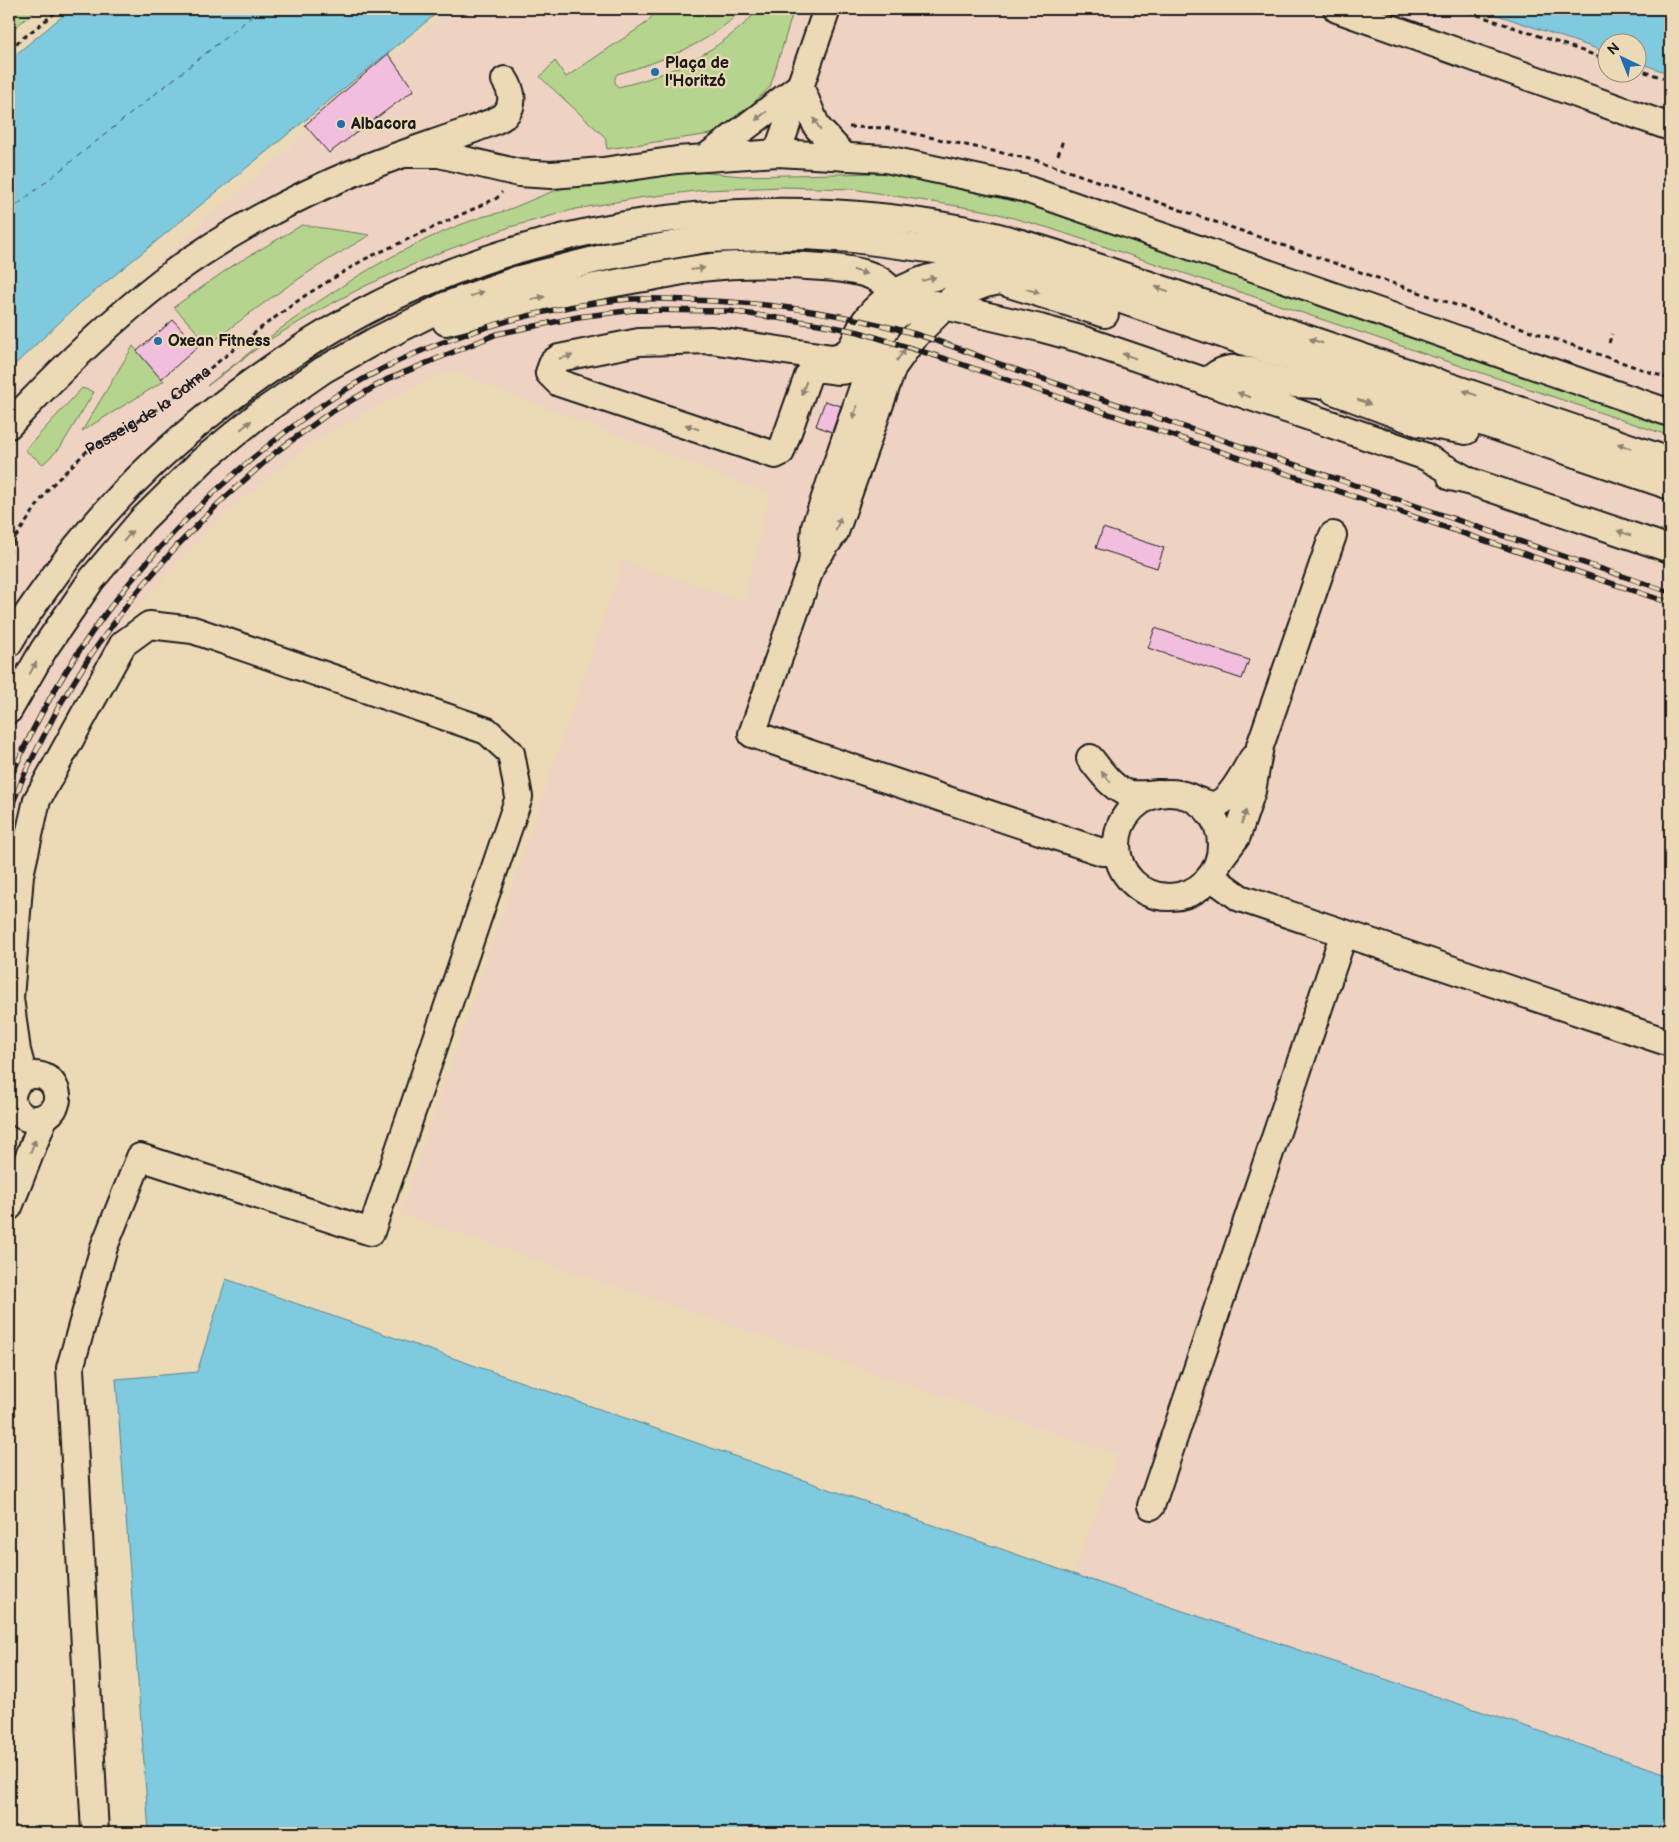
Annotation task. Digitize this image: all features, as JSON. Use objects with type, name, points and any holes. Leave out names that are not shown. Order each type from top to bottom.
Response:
[{"type":"street","points":[[776,153],[827,9]]},
{"type":"street","points":[[1337,9],[1670,126]]},
{"type":"street","points":[[9,425],[90,342],[167,278],[209,249],[294,200],[372,165],[480,126],[505,114],[511,104],[512,94],[505,80]]},
{"type":"street","points":[[800,86],[817,127],[845,156]]},
{"type":"street","points":[[705,158],[800,86]]},
{"type":"street","points":[[406,154],[439,154],[519,173],[551,175],[603,171],[677,160],[776,153],[886,159],[1023,188],[1670,413]]},
{"type":"street","points":[[9,643],[66,560],[118,497],[182,436],[240,390],[308,344],[354,317],[432,279],[509,252],[605,228],[687,216],[736,212],[822,212],[913,220],[995,236],[1103,269],[1670,461]]},
{"type":"street","points":[[9,710],[44,649],[92,579],[142,520],[203,460],[258,415],[323,370],[372,342],[447,305],[519,279],[610,256],[706,239],[805,236],[853,239],[936,250],[1032,271],[1670,486]]},
{"type":"street","points":[[372,342],[525,300],[703,268],[790,264],[849,269],[884,282],[892,307]]},
{"type":"street","points":[[1117,852],[1102,852],[752,734],[812,564],[836,532],[876,382],[876,349],[892,307],[916,283],[955,274],[1000,281],[1088,308],[1319,385],[1420,423],[1551,446]]},
{"type":"street","points":[[876,382],[893,367],[916,334],[945,306],[964,292],[985,284],[1000,281]]},
{"type":"street","points":[[876,349],[862,363],[852,368],[842,371],[817,369],[812,371],[808,376],[782,452],[775,455],[559,383],[549,373],[553,362],[559,358],[639,342],[711,340],[832,358],[839,357],[851,349],[864,322],[871,313],[892,307],[908,310],[927,304],[945,306],[1075,338],[1424,456],[1468,481]]},
{"type":"street","points":[[1207,383],[1212,376],[1231,368],[1289,383],[1319,385]]},
{"type":"street","points":[[1258,417],[1420,471],[1468,481],[1670,549]]},
{"type":"street","points":[[1160,793],[1146,798],[1132,808],[1122,823],[1117,840],[1117,852],[1125,873],[1136,885],[1151,894],[1167,897],[1184,895],[1199,888],[1216,868],[1237,836],[1252,791],[1260,746],[1333,535]]},
{"type":"street","points":[[24,1077],[17,1050],[10,998],[20,875],[37,800],[123,644],[149,625],[193,630],[487,731],[511,753],[519,797],[371,1232],[140,1157],[104,1247],[70,1368],[95,1833]]},
{"type":"street","points":[[1090,758],[1112,784],[1122,792],[1133,794],[1171,792],[1185,795],[1210,805],[1218,804],[1232,792],[1260,746]]},
{"type":"street","points":[[1199,801],[1210,812],[1219,826],[1222,842],[1216,868]]},
{"type":"street","points":[[1216,868],[1240,898],[1670,1043]]},
{"type":"street","points":[[1151,1506],[1344,933]]},
{"type":"street","points":[[40,1075],[50,1080],[54,1086],[57,1099],[55,1106],[51,1113],[44,1118],[37,1120],[27,1118],[10,1107],[14,1089],[24,1077],[40,1075]]},
{"type":"street","points":[[9,1207],[44,1118]]},
{"type":"path","points":[[9,49],[60,9]]},
{"type":"path","points":[[1460,9],[1596,56]]},
{"type":"path","points":[[1646,72],[1670,80]]},
{"type":"path","points":[[1058,155],[1063,140]]},
{"type":"path","name":"Passeig de la Calma","points":[[9,554],[14,540],[49,488],[87,451],[161,407],[266,324],[306,295],[363,260],[497,198],[519,173]]},
{"type":"path","points":[[1609,343],[1612,334]]},
{"type":"shaded area","points":[[448,9],[1480,9],[1596,49],[1596,82],[1646,82],[1646,65],[1670,74],[1670,1775],[1073,1574],[1118,1455],[400,1214],[623,561],[744,601],[770,494],[451,371],[435,376],[315,440],[227,512],[136,607],[63,713],[9,827],[9,397],[87,324]]},
{"type":"green space","points":[[17,9],[37,9],[9,33],[9,16]]},
{"type":"green space","name":"Plaça de l'Horitzó","points":[[659,9],[742,9],[716,32],[684,50],[650,64],[617,74],[615,81],[618,87],[657,76],[694,59],[729,37],[759,9],[794,9],[770,87],[727,125],[711,134],[607,149],[605,137],[540,77],[555,61],[566,77],[645,24]]},
{"type":"green space","points":[[670,171],[742,176],[884,173],[1009,197],[1084,221],[1670,424],[1670,436],[1049,228],[988,211],[852,189],[783,187],[705,190],[638,198],[576,209],[510,227],[439,253],[365,286],[323,308],[267,341],[207,386],[302,313],[335,291],[368,270],[439,234],[560,189]]},
{"type":"green space","points":[[302,225],[370,235],[287,287],[209,345],[174,307],[232,266]]},
{"type":"green space","points":[[133,346],[164,381],[82,431]]},
{"type":"green space","points":[[82,388],[94,392],[60,448],[43,464],[25,450]]},
{"type":"water","points":[[71,9],[442,9],[79,304],[9,370],[9,60]]},
{"type":"water","points":[[1480,9],[1670,9],[1670,74],[1646,65],[1646,32],[1596,32],[1596,49]]},
{"type":"water","points":[[226,1279],[1073,1574],[1670,1775],[1670,1833],[149,1833],[116,1379],[197,1372]]},
{"type":"building","points":[[388,54],[414,90],[329,153],[305,125]]},
{"type":"building","points":[[173,320],[198,347],[161,379],[137,351]]},
{"type":"building","points":[[825,401],[841,406],[832,432],[816,426]]},
{"type":"building","points":[[1103,528],[1164,548],[1157,568],[1096,548]]},
{"type":"building","points":[[1155,628],[1249,660],[1242,679],[1148,648]]},
{"type":"ferry route","points":[[9,213],[261,9]]},
{"type":"railway","points":[[9,782],[29,737],[53,694],[107,612],[170,536],[205,501],[258,454],[309,414],[345,390],[410,356],[440,343],[504,322],[568,307],[600,302],[660,299],[746,303],[860,320],[915,334],[1670,592]]},
{"type":"railway","points":[[9,813],[24,775],[59,706],[90,656],[132,598],[175,548],[220,502],[276,452],[328,414],[388,379],[497,334],[578,317],[634,310],[729,311],[819,324],[859,332],[946,359],[1670,603]]},
{"type":"place","name":"Plaça de l'Horitzó","points":[[655,72]]},
{"type":"place","name":"Albacora","points":[[341,124]]},
{"type":"place","name":"Oxean Fitness","points":[[158,341]]}]
